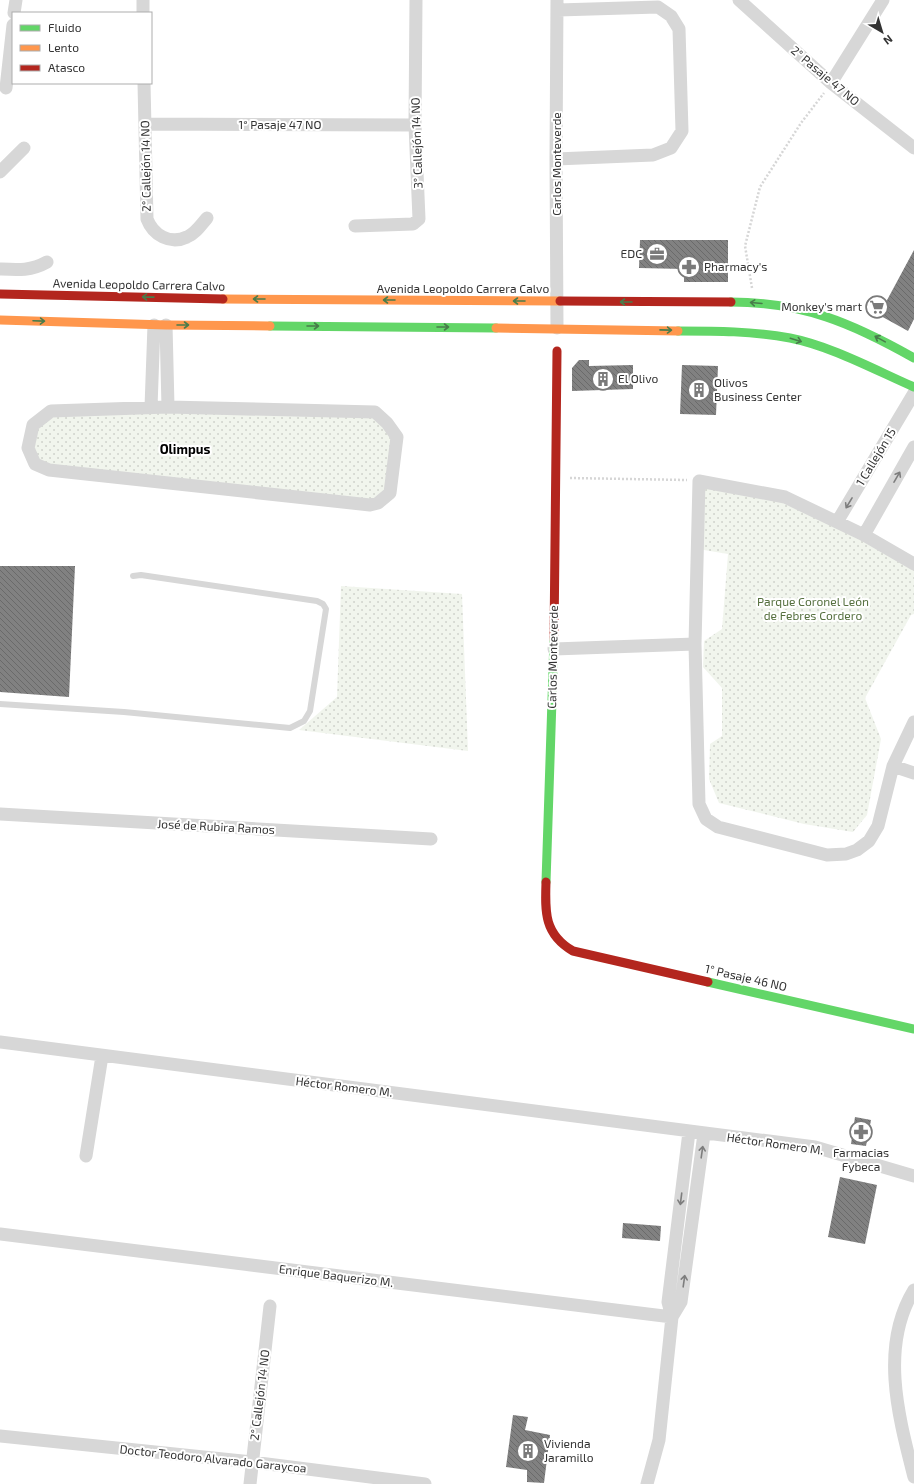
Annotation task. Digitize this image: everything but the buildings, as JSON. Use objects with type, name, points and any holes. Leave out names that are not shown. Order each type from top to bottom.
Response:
[{"type":"main road","name":"Avenida Leopoldo Carrera Calvo","points":[[0,294],[243,299],[754,302],[793,307],[832,318],[864,331],[914,358]]},
{"type":"main road","points":[[0,320],[160,325],[558,328],[738,332],[790,338],[823,348],[914,387]]},
{"type":"main road","name":"Carlos Monteverde","points":[[557,351],[554,649],[545,913],[553,933],[561,945],[573,951]]},
{"type":"main road","name":"1° Pasaje 46 NO","points":[[573,951],[914,1029]]},
{"type":"street","points":[[14,12],[16,0]]},
{"type":"street","points":[[143,0],[143,12]]},
{"type":"street","name":"3° Callejón 14 NO","points":[[355,226],[413,224],[420,219],[415,125],[416,0]]},
{"type":"street","name":"2° Pasaje 47 NO","points":[[739,0],[831,83],[914,148]]},
{"type":"street","points":[[831,83],[883,0]]},
{"type":"street","points":[[556,159],[653,155],[671,148],[682,131],[679,29],[671,16],[658,7],[558,5]]},
{"type":"street","name":"Carlos Monteverde","points":[[558,5],[556,159],[558,328]]},
{"type":"street","points":[[6,88],[12,34]]},
{"type":"street","name":"2° Callejón 14 NO","points":[[144,84],[147,219],[150,228],[158,236],[177,240],[187,237],[194,232],[207,218]]},
{"type":"street","name":"1° Pasaje 47 NO","points":[[145,124],[415,125]]},
{"type":"street","points":[[0,172],[24,148]]},
{"type":"street","points":[[0,269],[26,271],[37,268],[48,262]]},
{"type":"street","points":[[160,325],[168,407]]},
{"type":"street","points":[[150,407],[160,325]]},
{"type":"street","name":"1 Callejón 15","points":[[837,522],[914,393]]},
{"type":"street","points":[[150,407],[375,412],[387,423],[397,437],[390,493],[378,503],[370,505],[49,470],[35,464],[28,448],[33,424],[51,411],[150,407]]},
{"type":"street","points":[[864,535],[914,447]]},
{"type":"street","points":[[914,564],[864,535],[785,497],[699,481],[695,644],[699,804],[706,819],[718,827],[827,855],[846,854],[857,850],[869,841],[878,826],[894,766],[914,722]]},
{"type":"street","points":[[554,649],[695,644]]},
{"type":"street","points":[[894,766],[914,772]]},
{"type":"street","name":"José de Rubira Ramos","points":[[0,814],[431,840]]},
{"type":"street","name":"Héctor Romero M.","points":[[0,1042],[704,1134],[815,1147],[914,1176]]},
{"type":"street","points":[[86,1156],[102,1056]]},
{"type":"street","points":[[647,1484],[659,1440],[672,1317],[668,1302],[689,1132]]},
{"type":"street","points":[[672,1317],[681,1302],[704,1134]]},
{"type":"street","name":"Enrique Baquerizo M.","points":[[0,1234],[672,1317]]},
{"type":"street","points":[[914,1290],[895,1341],[894,1362],[898,1403],[914,1477]]},
{"type":"street","name":"2° Callejón 14 NO","points":[[250,1484],[270,1306]]},
{"type":"street","name":"Doctor Teodoro Alvarado Garaycoa","points":[[0,1436],[252,1462],[425,1484]]},
{"type":"lane","points":[[0,704],[124,712],[290,728],[304,721],[310,711],[323,636],[326,609],[323,604],[317,601],[141,575],[133,576]]},
{"type":"path","points":[[754,302],[745,246],[760,187],[801,123],[831,83]]},
{"type":"path","points":[[556,478],[699,481]]},
{"type":"green space","points":[[51,411],[375,412],[397,437],[390,493],[378,503],[35,464],[33,425]]},
{"type":"green space","name":"Parque Coronel León de Febres Cordero","points":[[699,481],[785,497],[914,564],[914,614],[911,615],[865,698],[881,739],[867,815],[853,832],[804,824],[719,803],[709,779],[710,744],[722,736],[722,688],[703,667],[704,641],[722,629],[728,554],[698,549]]},
{"type":"green space","points":[[341,586],[462,594],[468,751],[299,730],[337,697]]},
{"type":"traffic: fast","points":[[731,302],[757,303],[804,310],[869,334],[914,358]]},
{"type":"traffic: fast","points":[[270,326],[496,328]]},
{"type":"traffic: fast","points":[[678,331],[720,331],[790,338],[837,353],[914,387]]},
{"type":"traffic: fast","points":[[546,882],[554,639]]},
{"type":"traffic: fast","points":[[708,982],[914,1029]]},
{"type":"traffic: slow","points":[[223,299],[560,301]]},
{"type":"traffic: slow","points":[[0,320],[166,325],[270,326]]},
{"type":"traffic: slow","points":[[496,328],[678,331]]},
{"type":"traffic: jam","points":[[0,294],[223,299]]},
{"type":"traffic: jam","points":[[560,301],[731,302]]},
{"type":"traffic: jam","points":[[554,639],[557,351]]},
{"type":"traffic: jam","points":[[546,882],[546,913],[551,930],[563,944],[573,951],[708,982]]},
{"type":"place","name":"EDC","points":[[657,254]]},
{"type":"place","name":"Pharmacy's","points":[[689,267]]},
{"type":"place","name":"Monkey's mart","points":[[877,307]]},
{"type":"place","name":"El Olivo","points":[[603,379]]},
{"type":"place","name":"Olivos Business Center","points":[[699,390]]},
{"type":"place","name":"Farmacias Fybeca","points":[[861,1132]]},
{"type":"place","name":"Vivienda Jaramillo","points":[[528,1451]]},
{"type":"district","name":"Olimpus","points":[[185,449]]}]
